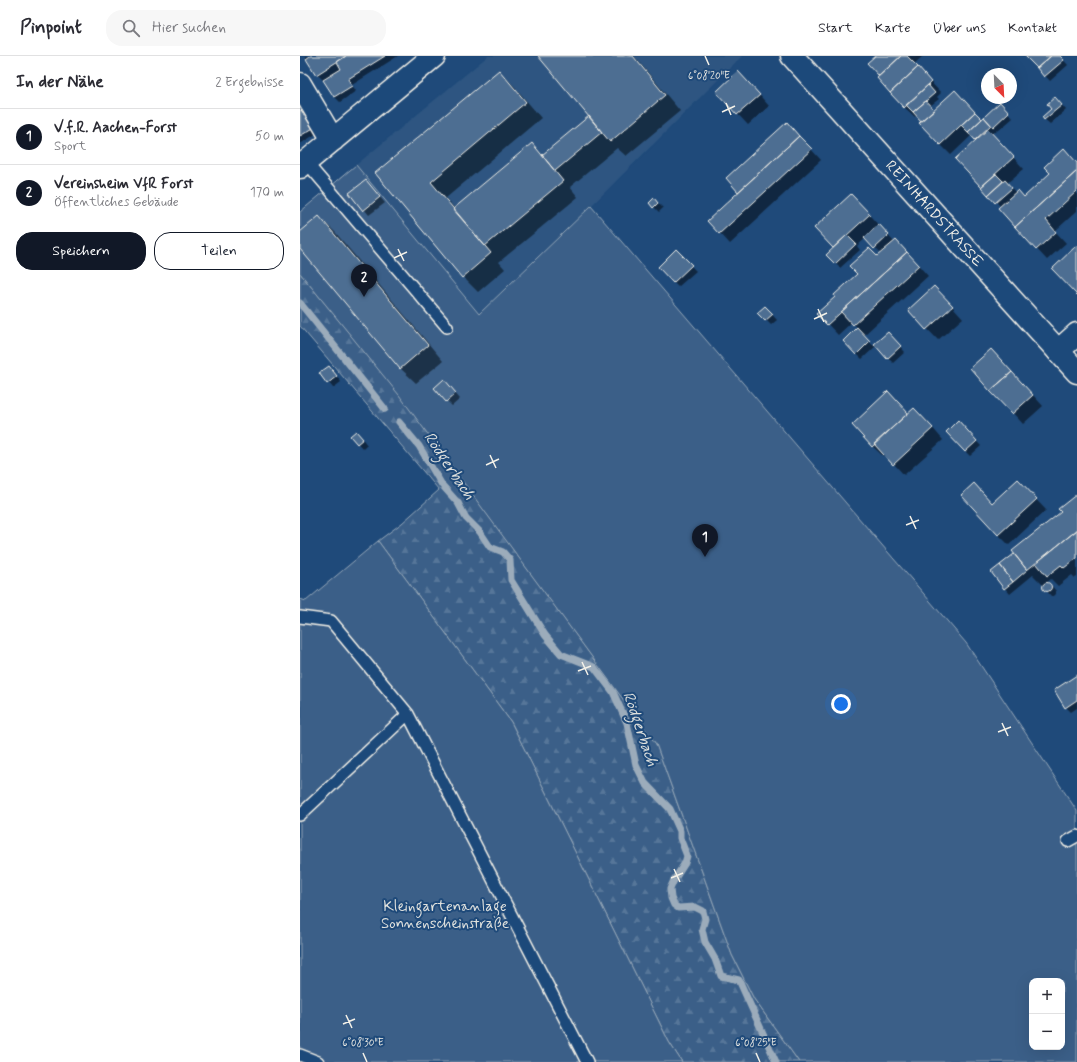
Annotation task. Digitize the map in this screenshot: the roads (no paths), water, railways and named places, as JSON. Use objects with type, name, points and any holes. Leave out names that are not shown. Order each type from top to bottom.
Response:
[{"type":"street","name":"REINHARDSTRASSE","points":[[792,56],[1077,372]]},
{"type":"street","points":[[303,165],[429,58]]},
{"type":"street","points":[[300,84],[334,140]]},
{"type":"street","points":[[1058,351],[1077,334]]},
{"type":"lane","points":[[303,165],[447,327]]},
{"type":"lane","points":[[300,617],[331,621],[408,714],[587,1062]]},
{"type":"lane","points":[[300,815],[408,714]]},
{"type":"lane","points":[[300,1055],[318,1062]]},
{"type":"waterway","name":"Rödgerbach","points":[[300,303],[385,409]]},
{"type":"waterway","name":"Rödgerbach","points":[[399,422],[419,446],[442,485],[458,503],[466,518],[480,532],[490,547],[503,552],[510,560],[511,580],[545,635],[561,654],[594,667],[613,692],[627,723],[636,765],[645,783],[670,809],[680,831],[680,838],[687,856],[685,863],[670,889],[671,898],[674,905],[678,908],[695,907],[703,911],[705,919],[702,929],[705,942],[715,959],[721,976],[739,980],[776,1062]]},
{"type":"place","name":"Vereinsheim VfR Forst","points":[[364,297]]},
{"type":"place","name":"V.f.R. Aachen-Forst","points":[[705,557]]},
{"type":"park label","name":"Kleingartenanlage Sonnenscheinstraße","points":[[445,916]]}]
